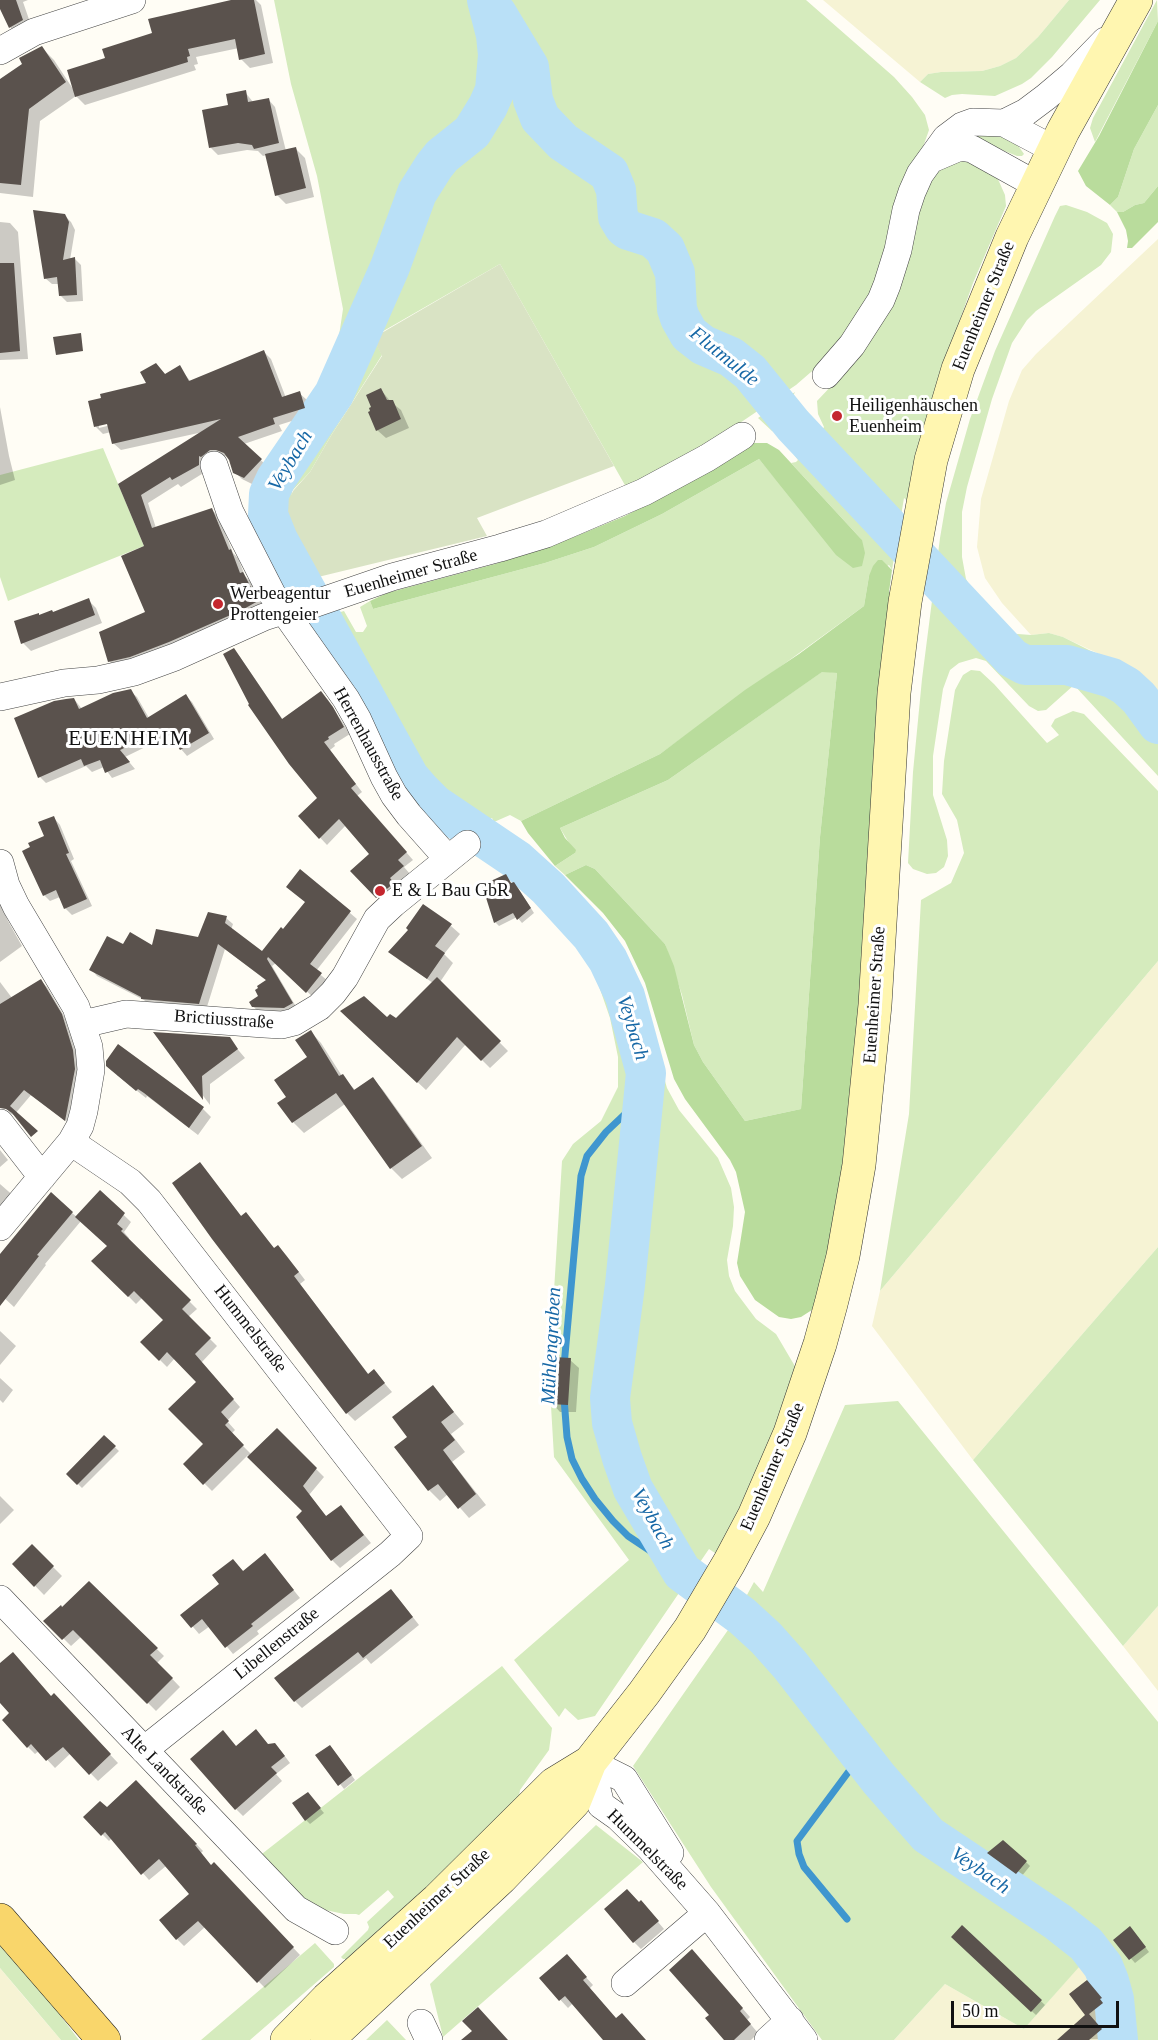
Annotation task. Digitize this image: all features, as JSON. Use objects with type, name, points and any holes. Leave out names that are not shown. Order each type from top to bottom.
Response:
[{"type":"main road","name":"Euenheimer Straße","points":[[327,2040],[531,1849],[574,1802],[590,1762],[690,1629],[729,1563],[773,1475],[801,1401],[828,1314],[849,1224],[859,1165],[870,1063],[890,742],[905,602],[919,514],[931,460],[958,369],[1035,184],[1119,27],[1136,0]]},
{"type":"main road","name":"Euenheimer Straße","points":[[287,2040],[327,1999],[437,1900],[554,1784],[590,1762]]},
{"type":"main road","points":[[0,1920],[104,2040]]},
{"type":"street","points":[[0,51],[34,32],[124,1]]},
{"type":"street","name":"Euenheimer Straße","points":[[1004,123],[1026,112],[1046,98],[1119,27]]},
{"type":"street","name":"Euenheimer Straße","points":[[826,375],[852,345],[880,300],[896,258],[912,192],[921,174],[946,138],[962,126],[973,122],[1004,123],[1053,149]]},
{"type":"street","points":[[932,159],[960,147],[972,149],[1035,184]]},
{"type":"street","name":"Euenheimer Straße","points":[[0,697],[64,683],[98,680],[134,672],[175,657],[264,617],[392,577],[546,534],[644,492],[742,436]]},
{"type":"street","name":"Herrenhausstraße","points":[[214,465],[230,512],[272,594],[291,610],[346,699],[394,795],[409,815],[457,851]]},
{"type":"street","name":"Brictiusstraße","points":[[83,1024],[126,1014],[282,1025],[294,1022],[319,1007],[333,993],[345,977],[377,919],[457,851]]},
{"type":"street","points":[[0,863],[6,885],[16,906],[76,1007],[89,1047],[91,1071],[80,1126],[71,1142],[0,1227]]},
{"type":"street","points":[[0,1123],[42,1177]]},
{"type":"street","name":"Hummelstraße","points":[[71,1142],[130,1182],[149,1200],[409,1536]]},
{"type":"street","name":"Libellenstraße","points":[[144,1750],[390,1554],[409,1536]]},
{"type":"street","name":"Alte Landstraße","points":[[0,1599],[296,1909],[335,1931]]},
{"type":"street","name":"Hummelstraße","points":[[590,1762],[601,1804],[650,1848],[707,1913],[797,2030],[768,2040]]},
{"type":"street","points":[[626,1983],[707,1913]]},
{"type":"shaded area","points":[[823,0],[1069,0],[1038,37],[1016,58],[982,71],[928,74],[920,82]]},
{"type":"shaded area","points":[[1158,239],[1158,698],[1143,681],[1112,660],[1063,637],[1049,633],[1031,635],[1002,603],[985,578],[977,547],[981,499],[1009,401],[1022,370],[1036,354]]},
{"type":"shaded area","points":[[1158,961],[1158,1247],[973,1460],[872,1326],[880,1291]]},
{"type":"shaded area","points":[[1158,1606],[1158,1691],[1123,1646]]},
{"type":"shaded area","points":[[1087,1957],[1099,1982],[1108,2040],[894,2040],[945,1984],[1024,2029]]},
{"type":"shaded area","points":[[0,1968],[25,1998],[61,2040],[0,2040]]},
{"type":"green space","points":[[274,0],[806,0],[894,77],[925,115],[929,130],[864,308],[826,359],[796,385],[731,429],[626,487],[500,264],[373,337],[382,355],[310,472],[292,491],[288,527],[318,577],[316,581],[321,588],[294,599],[257,524],[254,499],[264,473],[317,398],[336,356],[343,309],[317,176],[291,84]]},
{"type":"green space","points":[[1069,0],[1100,0],[1052,57],[1022,84],[995,96],[962,94],[945,98],[920,82],[928,74],[982,71],[1016,58],[1038,37]]},
{"type":"green space","points":[[1157,0],[1158,21],[1095,142],[1090,128],[1093,118]]},
{"type":"green space","points":[[1158,21],[1158,105],[1134,149],[1118,197],[1110,205],[1086,186],[1078,171],[1099,136]]},
{"type":"green space","points":[[1158,105],[1158,186],[1144,203],[1123,212],[1117,212],[1110,205],[1118,197],[1134,149]]},
{"type":"green space","points":[[993,133],[1017,144],[1024,154],[1017,156],[980,141],[975,136]]},
{"type":"green space","points":[[967,161],[997,177],[1005,195],[1006,206],[973,283],[946,359],[909,502],[904,498],[892,570],[889,565],[869,576],[864,606],[660,754],[521,821],[510,815],[494,822],[492,818],[484,823],[486,826],[484,828],[454,841],[432,825],[412,807],[305,619],[335,607],[337,613],[344,611],[356,632],[363,632],[367,626],[360,607],[370,601],[373,609],[545,563],[594,547],[662,514],[759,459],[774,477],[862,540],[791,463],[798,460],[779,434],[772,431],[758,418],[795,392],[791,400],[792,406],[813,429],[817,432],[822,430],[824,427],[818,414],[817,401],[852,364],[918,207],[933,177],[941,169],[956,162]]},
{"type":"green space","points":[[1158,186],[1158,222],[1132,248],[1127,248],[1126,230],[1117,212],[1123,212],[1144,203]]},
{"type":"green space","points":[[1066,205],[1087,212],[1107,223],[1113,234],[1111,252],[1101,265],[1036,311],[1012,343],[992,399],[967,487],[962,512],[962,557],[966,579],[972,590],[1005,633],[1031,635],[1049,633],[1063,637],[1127,669],[1155,694],[1158,698],[1158,776],[1074,685],[1046,710],[1038,711],[1029,706],[986,661],[976,658],[959,663],[950,670],[943,689],[933,756],[933,795],[947,840],[948,856],[944,867],[936,873],[927,874],[913,869],[908,863],[913,772],[922,679],[946,503],[970,419],[995,351],[1055,216],[1060,206]]},
{"type":"green space","points":[[500,264],[614,466],[477,518],[487,536],[318,577],[288,527],[284,510],[293,491],[310,472],[382,356],[373,338]]},
{"type":"green space","points":[[754,443],[767,443],[779,450],[862,540],[865,553],[862,566],[853,568],[836,555],[759,459],[662,514],[594,547],[545,563],[373,609],[370,601],[387,593],[495,564],[574,537],[625,516],[726,462]]},
{"type":"green space","points":[[103,448],[144,546],[8,601],[0,577],[0,475]]},
{"type":"green space","points":[[878,560],[882,560],[892,570],[889,592],[894,595],[864,980],[839,1206],[815,1308],[801,1317],[791,1319],[779,1317],[755,1300],[740,1276],[737,1263],[745,1212],[736,1172],[730,1160],[685,1099],[674,1079],[645,983],[625,941],[603,913],[565,875],[586,865],[595,869],[665,944],[674,966],[694,1045],[703,1062],[745,1121],[801,1109],[820,837],[837,673],[822,672],[668,780],[560,828],[565,838],[576,850],[555,866],[521,821],[660,754],[745,690],[799,654],[864,606],[869,576]]},
{"type":"green space","points":[[971,670],[980,671],[994,684],[1047,743],[1059,735],[1051,726],[1055,719],[1073,711],[1084,714],[1158,791],[1158,961],[880,1291],[909,1114],[921,900],[951,883],[964,853],[957,820],[942,794],[944,761],[955,690],[963,675]]},
{"type":"green space","points":[[823,671],[837,673],[820,837],[801,1109],[745,1121],[703,1062],[694,1045],[682,995],[665,944],[595,869],[586,865],[565,875],[555,866],[575,853],[560,828],[668,780]]},
{"type":"green space","points":[[496,834],[508,834],[522,843],[612,937],[625,958],[641,998],[667,1088],[679,1110],[718,1158],[731,1188],[734,1207],[733,1226],[727,1260],[729,1276],[735,1291],[756,1319],[776,1334],[796,1368],[783,1417],[718,1555],[709,1549],[595,1716],[578,1720],[565,1708],[559,1717],[514,1660],[629,1560],[554,1457],[549,1372],[562,1161],[573,1144],[601,1121],[618,1087],[618,1057],[610,1018],[592,966],[579,944],[513,871],[478,848],[484,845],[517,867],[544,891],[593,946],[616,988],[624,985],[612,960],[593,932],[550,886],[495,839]]},
{"type":"green space","points":[[1158,1247],[1158,1606],[1123,1646],[973,1460]]},
{"type":"green space","points":[[898,1401],[1158,1722],[1158,2040],[1108,2040],[1099,1982],[1087,1958],[1024,2029],[945,1984],[894,2040],[822,2040],[711,1887],[633,1766],[728,1630],[754,1582],[763,1592],[845,1405]]},
{"type":"green space","points":[[502,1666],[552,1728],[549,1750],[520,1790],[519,1796],[522,1802],[349,1959],[343,1959],[341,1957],[368,1930],[367,1922],[394,1897],[388,1890],[359,1915],[307,1906],[258,1857]]},
{"type":"green space","points":[[596,1825],[643,1862],[443,2037],[430,1984]]},
{"type":"green space","points":[[0,1940],[79,2040],[61,2040],[0,1968]]},
{"type":"green space","points":[[315,1943],[334,1964],[334,1967],[250,2040],[201,2040]]},
{"type":"green space","points":[[387,2020],[406,2040],[366,2040]]},
{"type":"building","points":[[0,0],[16,0],[23,20],[9,28],[0,9]]},
{"type":"building","points":[[231,0],[254,0],[265,54],[239,60],[235,39],[188,49],[190,56],[187,57],[188,62],[75,97],[67,70],[105,58],[102,49],[152,33],[148,19]]},
{"type":"building","points":[[42,46],[66,82],[29,109],[21,185],[0,183],[0,79],[22,64],[19,58]]},
{"type":"building","points":[[246,90],[248,102],[269,98],[279,143],[254,149],[252,145],[238,143],[209,148],[202,110],[228,105],[226,94]]},
{"type":"building","points":[[296,147],[306,188],[275,196],[265,154]]},
{"type":"building","points":[[33,210],[65,214],[69,222],[63,260],[75,257],[77,295],[59,296],[57,277],[44,279]]},
{"type":"building","points":[[0,263],[14,263],[20,351],[0,353]]},
{"type":"building","points":[[81,333],[83,351],[56,355],[53,337]]},
{"type":"building","points":[[264,350],[282,397],[300,391],[305,408],[273,418],[275,424],[238,437],[262,459],[244,478],[233,473],[224,453],[210,450],[201,457],[199,456],[199,465],[172,480],[170,477],[141,495],[152,528],[212,508],[240,573],[243,572],[258,601],[169,642],[130,657],[108,662],[99,632],[145,612],[121,556],[144,546],[118,484],[221,419],[112,444],[107,424],[94,427],[88,401],[101,398],[100,394],[146,383],[140,372],[156,363],[165,374],[180,365],[189,381]]},
{"type":"building","points":[[381,388],[387,400],[393,400],[401,419],[376,431],[368,412],[371,407],[366,395]]},
{"type":"building","points":[[89,598],[95,615],[21,644],[14,621],[52,610],[53,612]]},
{"type":"building","points":[[234,648],[282,719],[321,691],[333,707],[344,727],[324,742],[356,784],[351,788],[407,852],[398,860],[404,866],[390,878],[394,883],[376,898],[350,871],[369,854],[339,819],[319,839],[298,816],[317,798],[289,764],[248,705],[223,654]]},
{"type":"building","points":[[131,689],[147,718],[186,694],[209,733],[180,750],[166,728],[120,750],[130,762],[105,773],[100,760],[84,766],[81,759],[38,778],[14,718],[54,701],[66,699],[74,698],[79,709],[113,693]]},
{"type":"building","points":[[54,816],[69,853],[66,854],[87,899],[64,909],[56,890],[43,896],[22,851],[30,847],[28,843],[44,836],[38,822]]},
{"type":"building","points":[[300,869],[351,911],[310,964],[322,973],[306,993],[268,957],[267,959],[293,1003],[284,1008],[252,1007],[249,1002],[258,996],[255,990],[257,986],[266,980],[218,944],[199,1004],[141,999],[89,970],[107,936],[123,944],[130,932],[152,945],[156,929],[198,937],[208,912],[227,916],[225,923],[262,951],[305,902],[286,887]]},
{"type":"building","points":[[506,874],[531,908],[517,920],[513,913],[494,923],[482,885]]},
{"type":"building","points":[[423,904],[452,924],[435,946],[445,953],[427,979],[388,952],[408,930],[406,928]]},
{"type":"building","points":[[437,977],[501,1041],[481,1061],[457,1037],[417,1083],[340,1011],[364,996],[387,1017],[390,1014],[396,1018]]},
{"type":"building","points":[[41,979],[62,1014],[73,1050],[75,1069],[65,1121],[24,1090],[10,1106],[38,1131],[31,1137],[12,1113],[0,1108],[0,1004]]},
{"type":"building","points":[[311,1030],[339,1076],[343,1074],[354,1090],[373,1077],[422,1146],[390,1169],[336,1093],[292,1123],[277,1103],[286,1097],[274,1080],[307,1057],[295,1040]]},
{"type":"building","points":[[153,1032],[230,1037],[238,1049],[202,1076],[203,1100]]},
{"type":"building","points":[[118,1044],[204,1107],[189,1128],[144,1093],[138,1089],[136,1091],[106,1066],[106,1061]]},
{"type":"building","points":[[200,1162],[241,1216],[246,1212],[274,1248],[278,1245],[299,1272],[294,1276],[368,1374],[374,1369],[385,1383],[346,1414],[172,1183]]},
{"type":"building","points":[[100,1190],[125,1213],[117,1224],[123,1229],[121,1231],[191,1300],[182,1309],[211,1338],[195,1354],[234,1399],[221,1412],[229,1421],[225,1425],[244,1445],[203,1485],[183,1464],[203,1444],[168,1409],[196,1382],[167,1352],[159,1361],[140,1342],[163,1320],[134,1291],[128,1297],[91,1261],[107,1246],[75,1217]]},
{"type":"building","points":[[51,1192],[73,1212],[37,1255],[39,1256],[0,1306],[0,1254]]},
{"type":"building","points":[[553,1357],[571,1358],[568,1405],[551,1404]]},
{"type":"building","points":[[433,1385],[454,1412],[441,1422],[455,1440],[443,1450],[476,1494],[458,1509],[438,1484],[428,1491],[394,1447],[407,1437],[392,1417]]},
{"type":"building","points":[[277,1428],[317,1468],[303,1486],[326,1516],[341,1505],[364,1535],[331,1561],[296,1517],[302,1511],[247,1457]]},
{"type":"building","points":[[104,1435],[116,1446],[77,1485],[66,1474]]},
{"type":"building","points":[[32,1544],[54,1566],[34,1587],[12,1564]]},
{"type":"building","points":[[265,1553],[294,1590],[225,1648],[202,1619],[191,1628],[180,1615],[219,1584],[212,1575],[233,1559],[243,1571]]},
{"type":"building","points":[[89,1581],[158,1648],[150,1655],[173,1678],[147,1704],[73,1630],[62,1640],[43,1621],[61,1605],[62,1607]]},
{"type":"building","points":[[391,1589],[413,1617],[363,1658],[358,1652],[294,1702],[274,1678]]},
{"type":"building","points":[[13,1652],[51,1696],[54,1693],[111,1754],[89,1775],[63,1747],[46,1761],[31,1744],[27,1748],[2,1720],[9,1713],[0,1703],[0,1663]]},
{"type":"building","points":[[256,1729],[268,1744],[275,1743],[285,1756],[271,1767],[277,1773],[235,1810],[190,1759],[223,1730],[236,1746]]},
{"type":"building","points":[[330,1745],[352,1775],[338,1786],[315,1755]]},
{"type":"building","points":[[136,1780],[197,1844],[195,1845],[211,1865],[214,1862],[294,1947],[257,1983],[198,1921],[176,1940],[159,1920],[189,1894],[159,1859],[141,1875],[105,1832],[101,1836],[83,1817],[100,1801],[107,1807]]},
{"type":"building","points":[[308,1792],[321,1808],[305,1821],[292,1803]]},
{"type":"building","points":[[1003,1840],[1027,1861],[1016,1874],[987,1853]]},
{"type":"building","points":[[627,1889],[639,1902],[641,1900],[659,1921],[633,1943],[604,1909]]},
{"type":"building","points":[[962,1925],[1042,2000],[1031,2012],[951,1937]]},
{"type":"building","points":[[1130,1926],[1146,1947],[1129,1960],[1113,1940]]},
{"type":"building","points":[[692,1949],[743,2008],[740,2011],[751,2024],[734,2040],[724,2040],[705,2018],[709,2015],[669,1970]]},
{"type":"building","points":[[567,1954],[587,1977],[583,1980],[616,2018],[622,2013],[646,2040],[603,2040],[565,1996],[559,2001],[539,1978]]},
{"type":"building","points":[[1087,1980],[1102,1998],[1100,1999],[1103,2003],[1089,2014],[1102,2029],[1089,2040],[1057,2040],[1085,2015],[1069,1994]]},
{"type":"building","points":[[478,2007],[508,2040],[461,2040],[472,2031],[462,2021]]},
{"type":"waterway","name":"Veybach","points":[[487,0],[496,35],[498,55],[495,90],[472,132],[442,156],[417,193],[390,267],[334,394],[276,479],[269,494],[268,515],[278,540],[409,777],[434,804],[517,860],[548,888],[591,935],[608,960],[625,996],[646,1073],[625,1285],[610,1398],[612,1423],[633,1489],[682,1572],[742,1616],[766,1638],[790,1665],[879,1779],[928,1835],[1058,1922],[1086,1944],[1103,1966],[1109,1981],[1114,1999],[1118,2040]]},
{"type":"waterway","name":"Flutmulde","points":[[497,14],[529,67],[533,100],[540,118],[563,142],[609,173],[616,190],[618,217],[624,227],[653,238],[665,249],[675,273],[677,309],[689,334],[703,345],[731,357],[750,372],[793,425],[1012,658],[1025,665],[1067,665],[1112,678],[1126,686],[1139,698],[1158,724]]},
{"type":"waterway","name":"Mühlengraben","points":[[564,1366],[581,1176],[587,1156],[606,1132],[644,1100]]},
{"type":"waterway","name":"Mühlengraben","points":[[564,1398],[567,1437],[572,1459],[595,1499],[628,1536],[682,1572]]},
{"type":"waterway","name":"Mühlengraben","points":[[847,1919],[804,1867],[797,1841],[861,1755]]},
{"type":"waterway","points":[[1117,2027],[1132,2040]]},
{"type":"place","name":"Heiligenhäuschen Euenheim","points":[[837,416]]},
{"type":"place","name":"Werbeagentur Prottengeier","points":[[218,604]]},
{"type":"place","name":"E & L Bau GbR","points":[[380,891]]},
{"type":"district","name":"EUENHEIM","points":[[129,739]]}]
